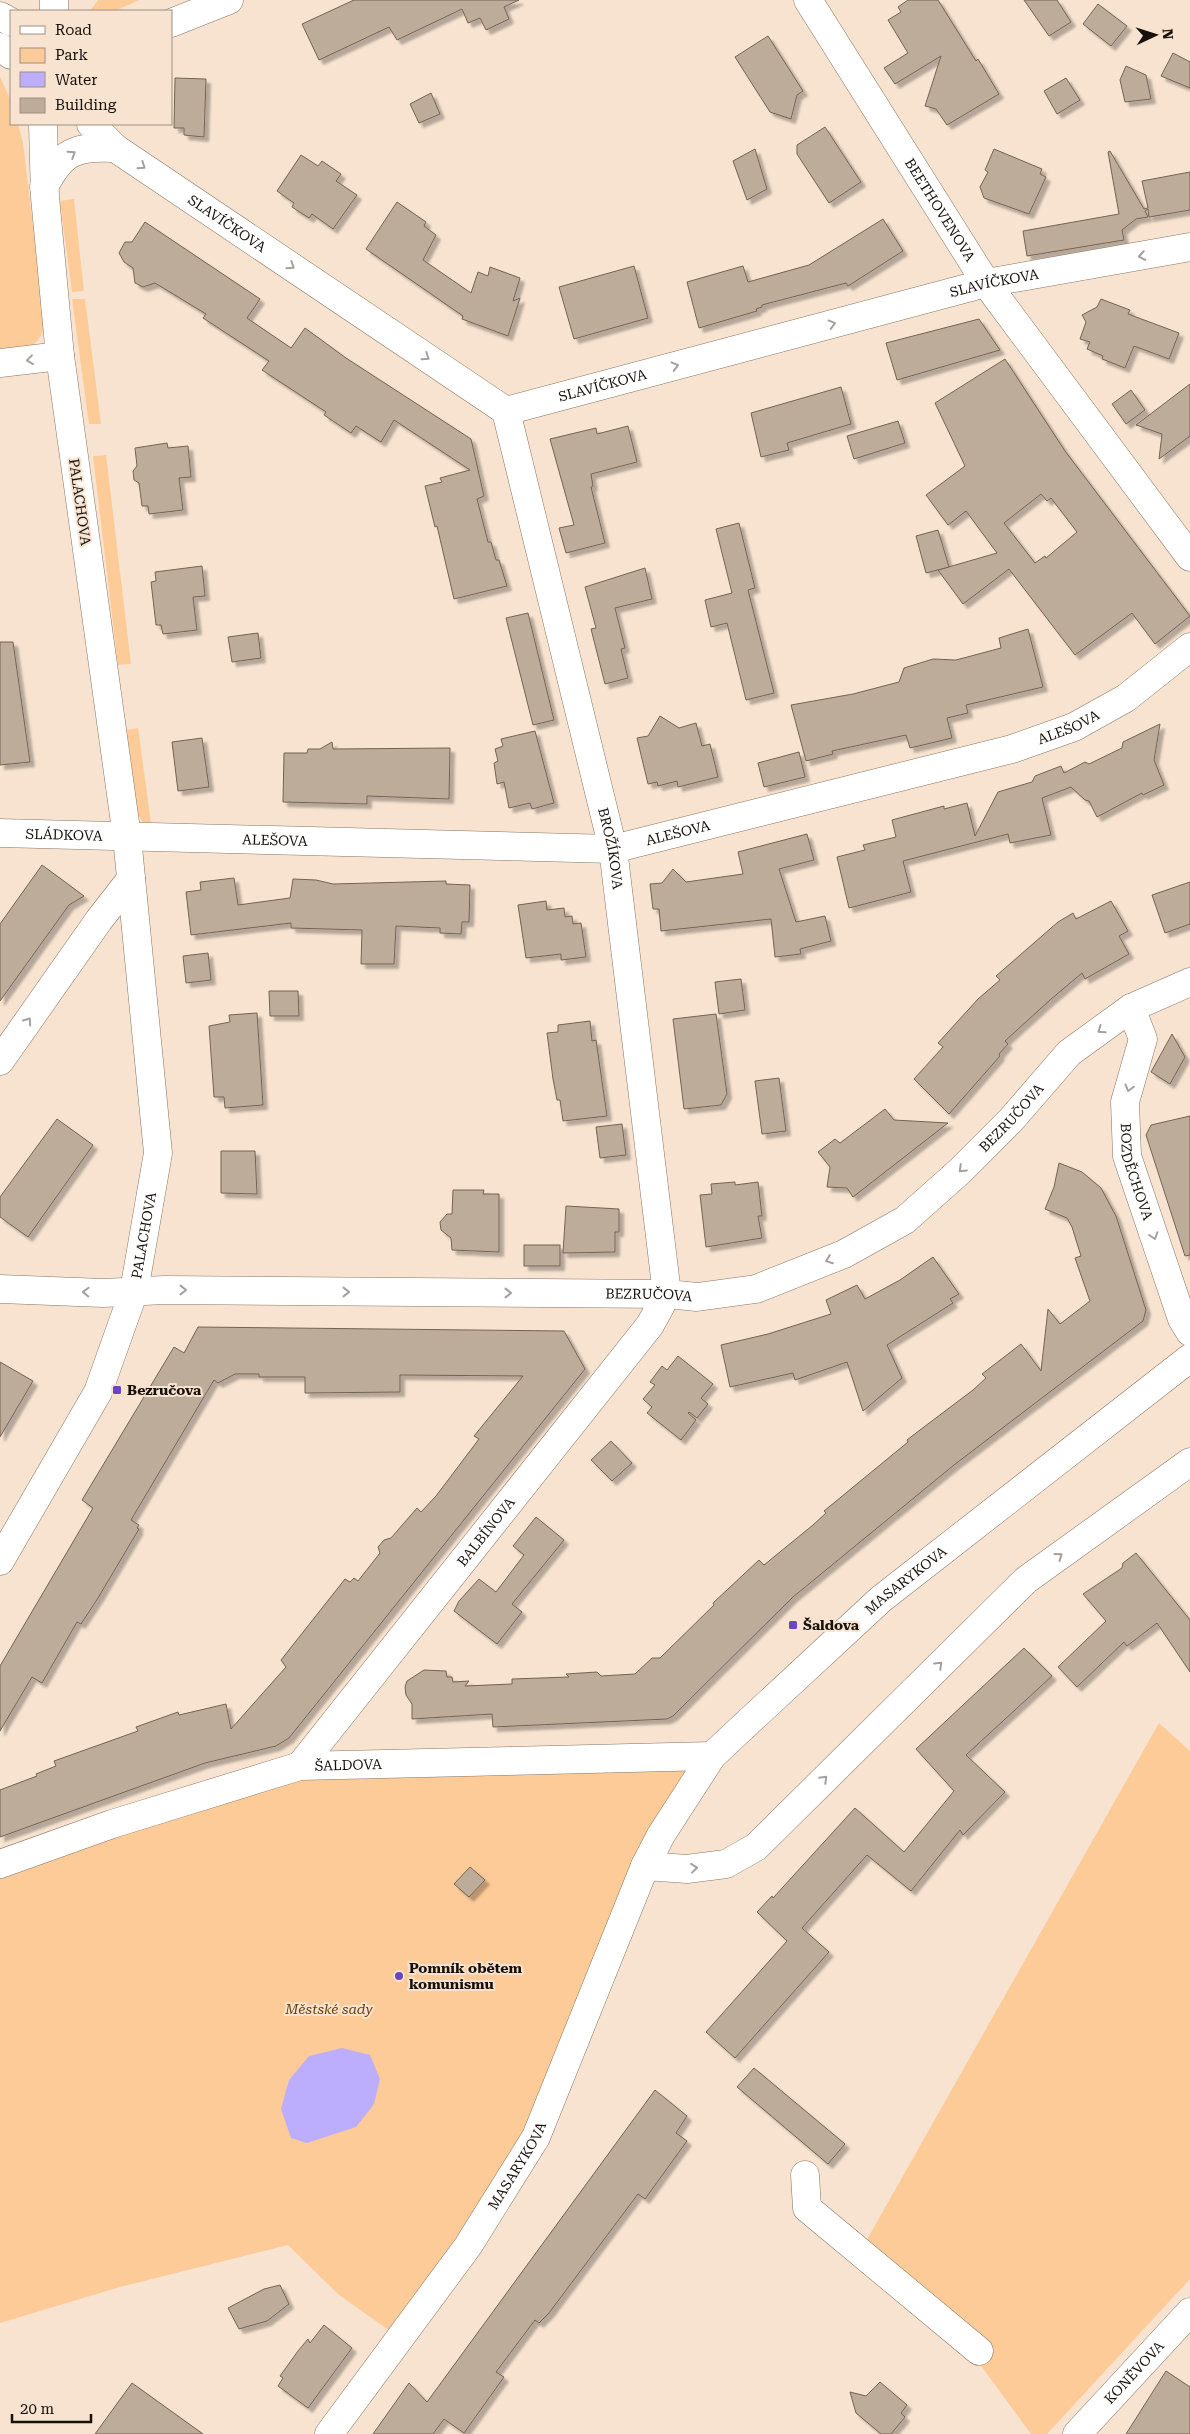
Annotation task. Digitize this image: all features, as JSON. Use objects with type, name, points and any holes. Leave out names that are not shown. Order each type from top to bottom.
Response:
[{"type":"street","points":[[172,23],[229,0]]},
{"type":"street","name":"BEETHOVENOVA","points":[[808,0],[986,283],[1190,557]]},
{"type":"street","points":[[0,46],[10,54]]},
{"type":"street","name":"PALACHOVA","points":[[0,1561],[98,1392],[134,1291],[158,1153],[127,837],[60,356],[44,188],[43,125]]},
{"type":"street","name":"SLAVÍČKOVA","points":[[92,125],[115,148],[506,411],[986,283],[1190,247]]},
{"type":"street","points":[[44,188],[55,166],[76,150],[94,147],[115,148]]},
{"type":"street","points":[[0,363],[60,356]]},
{"type":"street","name":"BROŽÍKOVA","points":[[506,411],[613,849],[667,1294]]},
{"type":"street","name":"ALEŠOVA","points":[[127,837],[613,849],[1012,750],[1074,727],[1126,698],[1190,647]]},
{"type":"street","name":"SLÁDKOVA","points":[[0,833],[127,837]]},
{"type":"street","points":[[0,1061],[99,920],[131,879]]},
{"type":"street","name":"BEZRUČOVA","points":[[0,1289],[103,1293],[134,1291],[667,1294],[696,1297],[756,1289],[844,1254],[904,1220],[960,1171],[1011,1120],[1069,1053],[1132,1008],[1190,982]]},
{"type":"street","name":"BOZDĚCHOVA","points":[[1132,1008],[1143,1039],[1125,1102],[1127,1156],[1182,1318],[1190,1332]]},
{"type":"street","name":"BALBÍNOVA","points":[[300,1766],[650,1325],[667,1294]]},
{"type":"street","name":"MASARYKOVA","points":[[329,2434],[468,2246],[536,2138],[645,1866],[661,1834],[712,1756],[881,1599],[1190,1358]]},
{"type":"street","points":[[645,1866],[687,1868],[726,1864],[756,1847],[1026,1580],[1190,1462]]},
{"type":"street","name":"ŠALDOVA","points":[[0,1864],[112,1824],[300,1766],[712,1756]]},
{"type":"street","points":[[805,2175],[808,2208],[979,2351]]},
{"type":"street","name":"KONĚVOVA","points":[[1077,2434],[1190,2312]]},
{"type":"green space","points":[[98,0],[139,0],[117,10],[91,10]]},
{"type":"green space","points":[[0,77],[10,99],[10,125],[18,125],[23,143],[45,324],[39,339],[29,347],[0,352]]},
{"type":"green space","points":[[74,199],[84,291],[72,292],[60,201]]},
{"type":"green space","points":[[72,299],[85,299],[101,424],[89,424]]},
{"type":"green space","points":[[106,455],[131,664],[118,665],[93,456]]},
{"type":"green space","points":[[138,728],[151,823],[143,822],[137,814],[127,730]]},
{"type":"green space","points":[[1159,1723],[1190,1751],[1190,2279],[1047,2434],[1031,2434],[971,2352],[856,2259]]},
{"type":"green space","name":"Městské sady","points":[[712,1756],[661,1835],[536,2137],[400,2338],[339,2295],[288,2245],[120,2287],[0,2323],[0,1864],[300,1766]]},
{"type":"water","points":[[342,2048],[370,2055],[380,2079],[374,2104],[356,2127],[307,2143],[291,2138],[281,2109],[289,2080],[309,2056]]},
{"type":"building","points":[[354,0],[519,0],[504,7],[509,19],[486,30],[480,18],[468,23],[462,9],[397,40],[389,27],[319,60],[302,24]]},
{"type":"building","points":[[908,0],[938,0],[999,94],[947,125],[936,109],[925,106],[941,56],[895,84],[884,68],[908,53],[888,20],[901,12],[898,7]]},
{"type":"building","points":[[1024,0],[1057,0],[1071,22],[1049,36]]},
{"type":"building","points":[[1098,4],[1127,26],[1111,46],[1083,24]]},
{"type":"building","points":[[768,36],[803,91],[797,95],[791,119],[770,112],[735,57]]},
{"type":"building","points":[[1173,53],[1190,62],[1190,88],[1161,76]]},
{"type":"building","points":[[1126,66],[1146,75],[1151,99],[1125,102],[1120,80]]},
{"type":"building","points":[[175,78],[206,79],[204,137],[184,135],[184,128],[174,128]]},
{"type":"building","points":[[1066,78],[1080,100],[1057,114],[1044,91]]},
{"type":"building","points":[[431,93],[440,114],[419,123],[410,104]]},
{"type":"building","points":[[825,127],[861,182],[829,203],[797,154],[797,145]]},
{"type":"building","points":[[755,149],[767,189],[747,200],[733,161]]},
{"type":"building","points":[[994,149],[1042,169],[1040,174],[1046,177],[1029,214],[984,198],[980,187],[988,172],[985,170]]},
{"type":"building","points":[[1110,151],[1144,209],[1148,208],[1142,181],[1190,172],[1190,210],[1149,217],[1148,209],[1145,211],[1148,217],[1136,219],[1122,230],[1124,240],[1027,256],[1023,231],[1119,214],[1108,152]]},
{"type":"building","points":[[301,155],[318,166],[322,161],[341,174],[336,181],[357,195],[333,229],[312,214],[309,218],[292,207],[294,203],[277,191]]},
{"type":"building","points":[[397,202],[426,222],[424,226],[436,235],[423,260],[471,293],[478,272],[488,276],[490,267],[520,278],[513,301],[520,298],[508,336],[462,319],[463,316],[366,249]]},
{"type":"building","points":[[883,219],[903,251],[848,286],[846,283],[762,305],[762,307],[756,309],[757,311],[699,328],[687,282],[743,266],[748,282],[809,265]]},
{"type":"building","points":[[145,222],[260,299],[247,318],[291,348],[305,328],[346,358],[471,439],[484,496],[477,499],[488,542],[491,542],[496,560],[499,560],[507,586],[454,599],[437,526],[435,527],[425,486],[442,482],[440,478],[470,470],[394,420],[381,442],[356,426],[351,433],[324,415],[326,412],[262,370],[269,361],[203,318],[206,314],[155,283],[143,287],[135,283],[133,268],[124,262],[119,253],[125,242],[132,242]]},
{"type":"building","points":[[634,266],[648,318],[574,339],[559,287]]},
{"type":"building","points":[[1101,299],[1130,310],[1128,314],[1179,333],[1169,359],[1134,346],[1125,368],[1102,359],[1103,356],[1087,349],[1090,342],[1080,339],[1086,322],[1082,315],[1097,307]]},
{"type":"building","points":[[979,319],[1000,350],[897,380],[886,343]]},
{"type":"building","points":[[1005,359],[1065,451],[1190,616],[1155,644],[1132,613],[1075,655],[1009,569],[963,604],[938,570],[997,553],[966,511],[948,525],[926,495],[965,466],[935,403]],"holes":[[[1041,494],[1047,501],[1051,498],[1077,532],[1046,558],[1045,556],[1035,563],[1004,523]]]},
{"type":"building","points":[[1190,384],[1190,436],[1159,459],[1162,434],[1136,425]]},
{"type":"building","points":[[841,387],[851,424],[787,443],[789,450],[761,457],[751,413]]},
{"type":"building","points":[[1131,390],[1145,410],[1126,424],[1112,404]]},
{"type":"building","points":[[898,421],[905,443],[854,459],[847,436]]},
{"type":"building","points":[[628,426],[637,462],[591,474],[593,486],[591,487],[605,543],[566,553],[559,528],[574,525],[550,439],[596,428],[597,434]]},
{"type":"building","points":[[167,443],[168,448],[188,446],[191,477],[179,478],[183,510],[149,514],[148,506],[142,506],[139,483],[134,480],[133,471],[137,466],[135,448]]},
{"type":"building","points":[[739,523],[755,588],[748,590],[774,693],[746,700],[727,623],[711,627],[705,600],[732,593],[716,529]]},
{"type":"building","points":[[938,530],[949,567],[926,573],[916,536]]},
{"type":"building","points":[[202,566],[205,596],[193,597],[197,630],[163,634],[161,625],[156,625],[151,582],[156,581],[155,572]]},
{"type":"building","points":[[645,568],[652,599],[615,608],[625,648],[621,649],[628,678],[605,684],[591,629],[596,628],[585,587]]},
{"type":"building","points":[[528,613],[554,720],[533,725],[506,618]]},
{"type":"building","points":[[1028,629],[1043,687],[966,705],[968,713],[947,718],[952,738],[910,748],[906,735],[832,751],[833,754],[806,761],[791,705],[853,694],[899,682],[904,668],[933,659],[956,660],[1001,648],[999,638]]},
{"type":"building","points":[[258,633],[261,658],[232,662],[228,637]]},
{"type":"building","points":[[0,642],[13,642],[30,762],[0,765]]},
{"type":"building","points":[[660,716],[679,728],[696,723],[702,746],[710,744],[718,777],[678,787],[677,781],[658,786],[657,782],[648,784],[637,738],[648,736]]},
{"type":"building","points":[[1160,724],[1154,760],[1164,785],[1143,795],[1142,793],[1097,817],[1089,801],[1085,800],[1071,787],[1042,798],[1051,835],[1010,843],[1008,834],[903,861],[911,892],[849,908],[837,857],[865,850],[863,845],[896,837],[892,820],[944,806],[944,809],[967,803],[975,836],[998,792],[1032,782],[1035,776],[1061,766],[1064,773],[1085,762],[1089,764],[1122,748],[1123,742]]},
{"type":"building","points":[[535,731],[554,803],[532,809],[530,803],[509,808],[504,782],[497,784],[494,763],[498,761],[495,749],[503,746],[501,739]]},
{"type":"building","points":[[202,738],[209,787],[178,791],[172,742]]},
{"type":"building","points":[[332,742],[333,749],[450,748],[449,799],[367,796],[367,804],[283,802],[284,753],[307,753],[308,749],[320,749]]},
{"type":"building","points":[[799,752],[805,777],[764,787],[758,763]]},
{"type":"building","points":[[807,834],[814,860],[779,869],[796,922],[825,916],[831,941],[800,949],[801,954],[775,957],[771,919],[661,931],[659,909],[653,909],[650,884],[662,883],[673,869],[686,882],[743,874],[738,852]]},
{"type":"building","points":[[42,865],[84,896],[69,905],[0,1001],[0,924]]},
{"type":"building","points":[[234,878],[238,905],[290,898],[293,879],[316,880],[333,884],[446,881],[446,884],[470,885],[469,922],[462,922],[461,934],[440,933],[440,928],[396,926],[394,964],[361,964],[362,930],[291,928],[291,923],[191,935],[186,892],[201,890],[200,882]]},
{"type":"building","points":[[1190,882],[1190,924],[1165,933],[1152,895]]},
{"type":"building","points":[[546,901],[547,910],[564,908],[565,917],[572,916],[573,924],[581,923],[586,957],[561,960],[561,954],[526,958],[518,905]]},
{"type":"building","points":[[1111,901],[1128,931],[1119,936],[1129,954],[1085,979],[1082,973],[1050,1000],[1005,1041],[1008,1044],[999,1054],[1000,1056],[949,1114],[914,1079],[943,1047],[938,1043],[978,999],[1000,980],[996,976],[1058,922],[1073,913],[1076,919]]},
{"type":"building","points":[[208,953],[211,980],[186,983],[183,956]]},
{"type":"building","points":[[741,979],[745,1010],[719,1014],[715,982]]},
{"type":"building","points":[[269,991],[298,991],[299,1016],[270,1016]]},
{"type":"building","points":[[257,1013],[263,1105],[225,1108],[224,1097],[214,1097],[209,1026],[230,1022],[229,1015]]},
{"type":"building","points":[[716,1014],[727,1094],[721,1105],[684,1109],[673,1019]]},
{"type":"building","points":[[590,1021],[592,1041],[596,1040],[607,1116],[563,1121],[560,1100],[557,1100],[553,1079],[547,1033],[558,1032],[558,1025]]},
{"type":"building","points":[[1172,1034],[1185,1057],[1170,1084],[1151,1072]]},
{"type":"building","points":[[779,1078],[786,1131],[762,1134],[755,1081]]},
{"type":"building","points":[[885,1109],[894,1120],[948,1123],[853,1197],[847,1188],[827,1187],[830,1167],[818,1152],[835,1139],[840,1143]]},
{"type":"building","points":[[1190,1116],[1190,1255],[1185,1256],[1146,1135],[1151,1125]]},
{"type":"building","points":[[57,1119],[93,1145],[28,1237],[0,1217],[0,1197]]},
{"type":"building","points":[[622,1124],[626,1155],[600,1158],[596,1127]]},
{"type":"building","points":[[221,1151],[255,1151],[257,1194],[221,1193]]},
{"type":"building","points":[[1059,1163],[1082,1172],[1101,1188],[1116,1216],[1146,1310],[1143,1321],[954,1465],[793,1597],[673,1716],[667,1719],[493,1727],[492,1714],[412,1719],[412,1704],[406,1695],[405,1687],[407,1681],[424,1670],[446,1671],[447,1677],[452,1677],[453,1682],[469,1681],[465,1686],[512,1684],[512,1679],[569,1677],[566,1674],[597,1672],[601,1676],[635,1674],[652,1658],[660,1658],[714,1605],[713,1603],[759,1560],[764,1565],[813,1525],[826,1513],[824,1511],[908,1442],[907,1440],[973,1390],[986,1378],[982,1374],[1021,1344],[1041,1371],[1048,1309],[1060,1324],[1090,1301],[1075,1258],[1081,1256],[1072,1227],[1067,1218],[1045,1209],[1054,1187]]},
{"type":"building","points":[[735,1182],[735,1185],[758,1182],[762,1216],[758,1216],[762,1238],[706,1247],[700,1195],[712,1194],[711,1184]]},
{"type":"building","points":[[453,1190],[484,1190],[483,1194],[499,1194],[499,1252],[452,1250],[451,1238],[441,1230],[440,1222],[447,1214],[452,1214]]},
{"type":"building","points":[[566,1206],[619,1209],[619,1232],[615,1232],[615,1252],[563,1253]]},
{"type":"building","points":[[524,1245],[560,1245],[560,1266],[524,1266]]},
{"type":"building","points":[[933,1257],[959,1294],[950,1299],[953,1303],[887,1345],[902,1378],[863,1411],[847,1362],[795,1380],[793,1373],[730,1387],[721,1345],[768,1334],[831,1314],[826,1300],[857,1285],[865,1299],[900,1280]]},
{"type":"building","points":[[198,1327],[564,1331],[585,1369],[289,1738],[276,1746],[205,1763],[0,1837],[0,1790],[37,1776],[36,1774],[56,1766],[54,1761],[138,1731],[136,1727],[178,1712],[179,1715],[226,1704],[231,1729],[286,1667],[281,1660],[345,1579],[350,1582],[354,1578],[358,1581],[380,1553],[378,1547],[384,1540],[391,1538],[417,1508],[421,1512],[436,1496],[479,1439],[474,1436],[523,1376],[400,1375],[400,1392],[305,1393],[305,1377],[259,1377],[259,1374],[235,1374],[218,1383],[214,1380],[131,1520],[139,1525],[137,1528],[139,1529],[98,1598],[81,1624],[77,1622],[42,1683],[32,1677],[0,1731],[0,1666],[93,1508],[82,1500],[174,1347],[184,1353]]},
{"type":"building","points":[[678,1356],[713,1384],[701,1398],[708,1404],[697,1418],[688,1413],[696,1420],[681,1440],[647,1413],[652,1407],[643,1399],[655,1385],[650,1382],[662,1366],[667,1370]]},
{"type":"building","points":[[0,1362],[33,1381],[0,1437]]},
{"type":"building","points":[[611,1441],[632,1463],[612,1481],[591,1460]]},
{"type":"building","points":[[536,1517],[564,1540],[512,1604],[522,1612],[497,1644],[454,1611],[459,1601],[479,1579],[496,1592],[524,1555],[513,1546]]},
{"type":"building","points":[[1136,1553],[1190,1620],[1190,1672],[1157,1623],[1127,1646],[1124,1642],[1077,1687],[1058,1667],[1106,1621],[1083,1594],[1122,1568],[1123,1563]]},
{"type":"building","points":[[1024,1648],[1052,1676],[966,1755],[1005,1792],[963,1835],[960,1830],[911,1891],[867,1855],[802,1928],[829,1952],[735,2058],[706,2032],[787,1941],[757,1912],[772,1896],[773,1898],[855,1808],[904,1852],[954,1791],[916,1749]]},
{"type":"building","points":[[470,1867],[485,1880],[469,1897],[454,1884]]},
{"type":"building","points":[[754,2068],[845,2144],[828,2164],[737,2087]]},
{"type":"building","points":[[655,2090],[687,2116],[676,2133],[687,2141],[645,2199],[638,2194],[549,2313],[539,2323],[535,2320],[496,2372],[504,2377],[464,2433],[444,2419],[433,2434],[373,2434],[409,2383],[427,2402]]},
{"type":"building","points":[[280,2285],[289,2304],[267,2321],[239,2329],[228,2308],[264,2289]]},
{"type":"building","points":[[324,2325],[352,2348],[308,2408],[278,2386],[283,2378],[280,2376],[298,2351],[308,2339],[310,2343]]},
{"type":"building","points":[[1166,2371],[1190,2387],[1190,2434],[1126,2434]]},
{"type":"building","points":[[880,2382],[907,2405],[901,2413],[905,2417],[891,2434],[881,2434],[856,2413],[850,2392],[866,2396]]},
{"type":"building","points":[[132,2383],[203,2434],[95,2434]]},
{"type":"place","name":"Bezručova","points":[[117,1390]]},
{"type":"place","name":"Šaldova","points":[[793,1625]]},
{"type":"place","name":"Pomník obětem komunismu","points":[[399,1976]]}]
